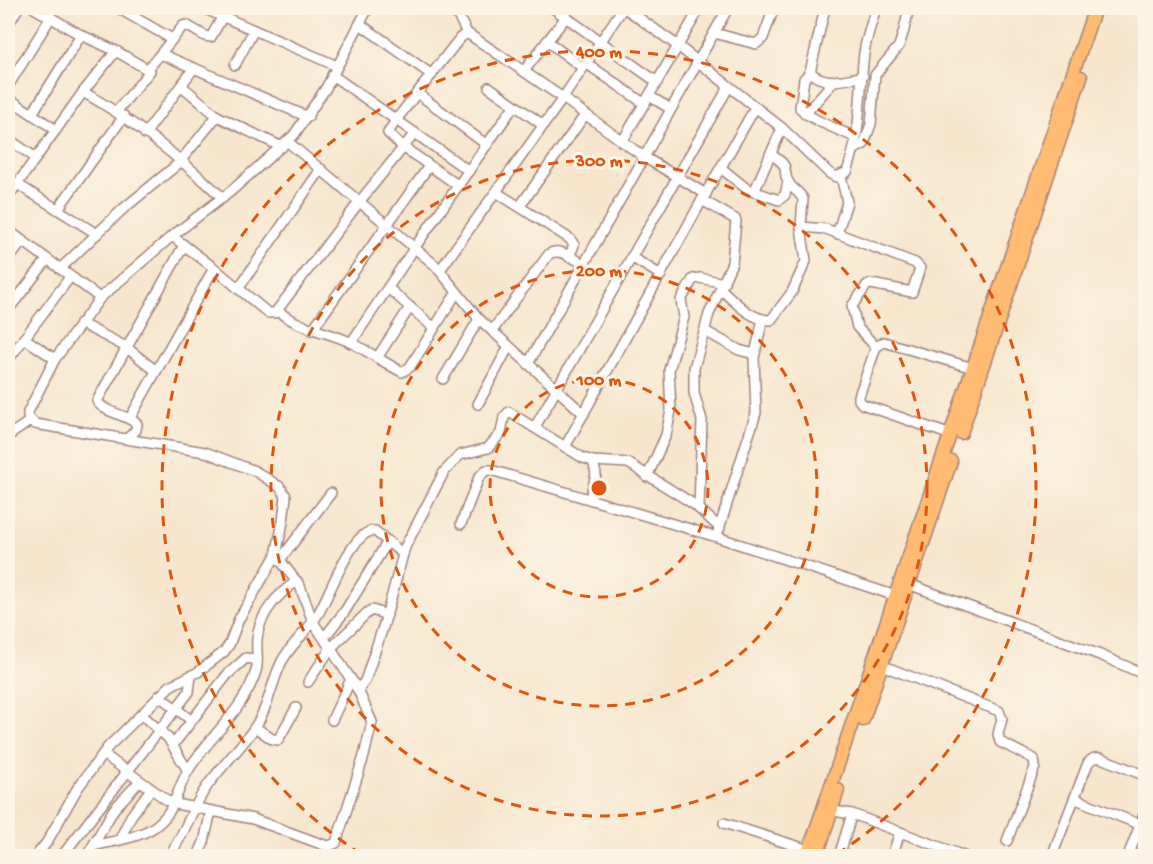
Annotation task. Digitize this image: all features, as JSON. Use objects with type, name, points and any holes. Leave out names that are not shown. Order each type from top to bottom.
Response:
[{"type":"main road","points":[[933,502],[951,435],[1095,8]]},
{"type":"main road","points":[[827,810],[1104,8]]},
{"type":"main road","points":[[811,854],[881,665],[900,598]]},
{"type":"street","points":[[8,25],[18,8]]},
{"type":"street","points":[[34,8],[150,71],[58,209]]},
{"type":"street","points":[[118,8],[172,39]]},
{"type":"street","points":[[203,8],[337,66]]},
{"type":"street","points":[[103,754],[165,800],[253,819],[324,845],[333,845],[337,840],[372,722],[358,690],[313,622],[305,594],[278,557],[286,496],[280,486],[255,471],[213,454],[35,424],[30,421],[28,412],[55,359],[80,322],[100,298],[172,236],[223,198],[285,144],[308,117],[368,8]]},
{"type":"street","points":[[454,8],[467,33],[563,98],[622,142],[677,177],[736,221],[733,258],[708,314],[694,368],[693,387],[702,420],[699,508]]},
{"type":"street","points":[[553,8],[657,82]]},
{"type":"street","points":[[440,270],[563,98],[624,8],[678,46],[728,88],[782,128],[836,177],[847,172],[855,149],[864,51],[876,8]]},
{"type":"street","points":[[622,142],[700,8]]},
{"type":"street","points":[[528,364],[569,295],[584,264],[728,8]]},
{"type":"street","points":[[714,33],[759,43],[774,8]]},
{"type":"street","points":[[825,8],[810,72],[804,79],[799,105],[805,114],[814,120],[856,138]]},
{"type":"street","points":[[855,149],[864,144],[871,124],[875,75],[899,46],[909,8]]},
{"type":"street","points":[[148,69],[180,28],[186,25],[211,37],[223,16]]},
{"type":"street","points":[[8,86],[51,17]]},
{"type":"street","points":[[524,71],[566,17]]},
{"type":"street","points":[[360,24],[432,75]]},
{"type":"street","points":[[235,65],[254,30]]},
{"type":"street","points":[[459,186],[403,147],[388,133],[460,38],[467,33]]},
{"type":"street","points":[[32,114],[81,35]]},
{"type":"street","points":[[547,41],[584,65],[647,100],[671,109]]},
{"type":"street","points":[[8,197],[83,92],[116,51]]},
{"type":"street","points":[[161,54],[308,117]]},
{"type":"street","points":[[146,134],[194,68]]},
{"type":"street","points":[[810,72],[817,77],[834,81],[863,76]]},
{"type":"street","points":[[332,75],[469,171]]},
{"type":"street","points":[[805,114],[834,81]]},
{"type":"street","points":[[182,86],[217,116],[285,144],[321,169],[440,270],[479,319],[584,414]]},
{"type":"street","points":[[489,87],[543,125]]},
{"type":"street","points":[[535,427],[728,88]]},
{"type":"street","points":[[83,92],[120,114],[182,159],[223,198]]},
{"type":"street","points":[[417,93],[487,144]]},
{"type":"street","points":[[8,98],[56,130]]},
{"type":"street","points":[[351,343],[514,106]]},
{"type":"street","points":[[565,447],[755,108]]},
{"type":"street","points":[[520,206],[585,115]]},
{"type":"street","points":[[60,269],[123,209],[182,159],[217,116]]},
{"type":"street","points":[[754,192],[782,128]]},
{"type":"street","points":[[172,236],[268,313],[274,313],[278,311],[360,201],[415,133]]},
{"type":"street","points":[[8,139],[36,158]]},
{"type":"street","points":[[720,168],[747,189],[779,200],[784,195],[788,182],[785,165],[770,154]]},
{"type":"street","points":[[312,330],[429,166]]},
{"type":"street","points":[[238,289],[321,169]]},
{"type":"street","points":[[837,234],[847,202],[841,176]]},
{"type":"street","points":[[647,477],[666,435],[671,404],[669,370],[684,317],[681,300],[693,279],[700,278],[722,286],[743,308],[767,320],[774,318],[792,292],[806,261],[801,227],[803,199],[788,182]]},
{"type":"street","points":[[17,184],[97,234]]},
{"type":"street","points":[[496,192],[573,242],[573,249],[569,257]]},
{"type":"street","points":[[801,227],[819,228],[837,234],[915,263],[920,268],[912,292],[871,284],[867,285],[853,302],[852,309],[857,327],[876,347]]},
{"type":"street","points":[[8,230],[100,298]]},
{"type":"street","points":[[8,260],[22,242]]},
{"type":"street","points":[[127,439],[138,427],[137,423],[102,406],[97,401],[184,245]]},
{"type":"street","points":[[492,331],[549,254],[556,251],[584,264]]},
{"type":"street","points":[[631,257],[661,275]]},
{"type":"street","points":[[8,310],[47,260]]},
{"type":"street","points":[[130,418],[214,268]]},
{"type":"street","points":[[8,360],[70,277]]},
{"type":"street","points":[[388,288],[433,327]]},
{"type":"street","points":[[278,311],[312,330],[351,343],[402,372],[406,371],[457,292]]},
{"type":"street","points":[[377,358],[410,307]]},
{"type":"street","points":[[443,379],[479,319]]},
{"type":"street","points":[[718,532],[756,413],[754,354],[763,319]]},
{"type":"street","points":[[80,322],[126,347],[156,371]]},
{"type":"street","points":[[705,331],[739,350],[754,354]]},
{"type":"street","points":[[24,338],[55,359]]},
{"type":"street","points":[[951,435],[862,404],[859,400],[876,347],[884,342],[974,368]]},
{"type":"street","points":[[478,404],[508,346]]},
{"type":"street","points":[[358,690],[365,681],[387,615],[403,554],[444,472],[460,455],[488,448],[501,433],[504,417],[509,412],[583,458],[593,461],[624,462],[699,508],[718,532]]},
{"type":"street","points":[[8,436],[30,421]]},
{"type":"street","points":[[590,500],[596,474],[593,461]]},
{"type":"street","points":[[461,524],[479,477],[486,470],[491,470],[590,500],[718,532],[900,598]]},
{"type":"street","points":[[36,856],[47,842],[77,789],[103,754],[170,686],[191,676],[230,645],[239,619],[278,557],[331,493]]},
{"type":"street","points":[[169,856],[181,839],[194,807],[208,785],[255,727],[284,659],[313,622],[354,545],[366,532],[375,531],[403,554]]},
{"type":"street","points":[[324,638],[345,611],[388,541]]},
{"type":"street","points":[[93,846],[153,828],[175,803],[188,771],[240,702],[256,671],[257,637],[264,616],[279,594],[297,581]]},
{"type":"street","points":[[905,583],[1100,655],[1146,675]]},
{"type":"street","points":[[308,682],[331,648],[370,610],[387,615]]},
{"type":"street","points":[[173,745],[227,675],[243,660],[249,658],[257,660]]},
{"type":"street","points":[[881,665],[999,711],[1002,719],[998,734],[1000,742],[1034,759],[1035,767],[1007,842]]},
{"type":"street","points":[[62,856],[189,692],[191,676]]},
{"type":"street","points":[[332,720],[351,679]]},
{"type":"street","points":[[159,696],[191,720]]},
{"type":"street","points":[[255,727],[278,740],[296,708]]},
{"type":"street","points":[[141,714],[173,745],[188,771]]},
{"type":"street","points":[[1052,856],[1076,799],[1088,763],[1096,757],[1146,776]]},
{"type":"street","points":[[87,856],[114,809],[140,781]]},
{"type":"street","points":[[120,839],[130,816],[151,789]]},
{"type":"street","points":[[1076,799],[1143,826]]},
{"type":"street","points":[[827,810],[852,814],[949,854],[964,856]]},
{"type":"street","points":[[1128,856],[1143,826],[1146,810]]},
{"type":"street","points":[[198,856],[204,842],[211,811]]},
{"type":"street","points":[[839,856],[852,814]]},
{"type":"street","points":[[724,823],[811,854]]},
{"type":"street","points":[[892,856],[900,832]]}]
